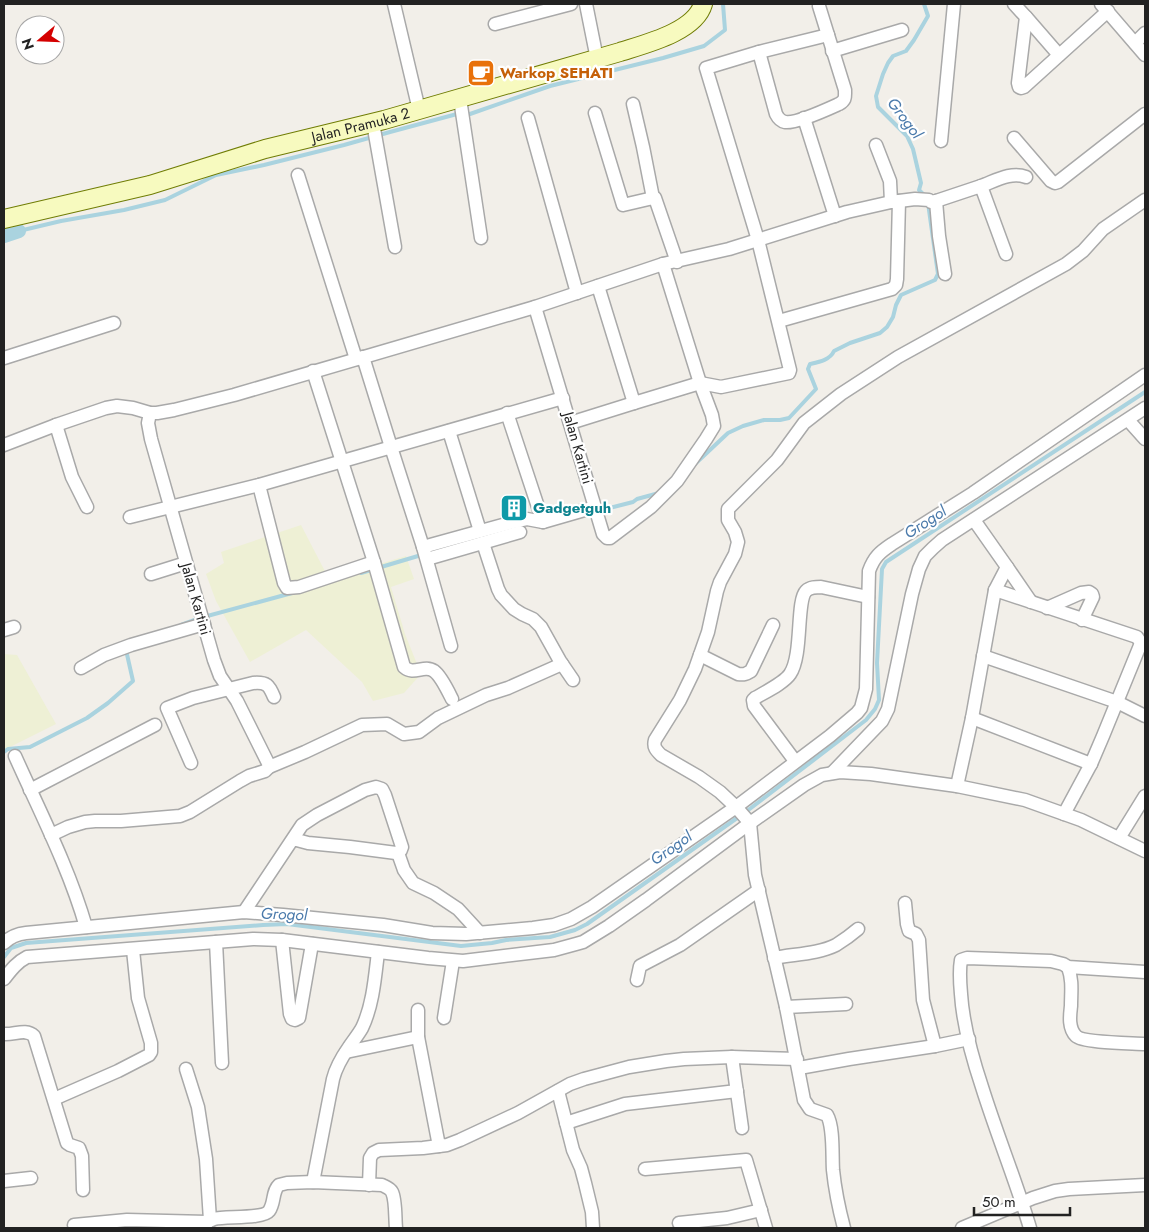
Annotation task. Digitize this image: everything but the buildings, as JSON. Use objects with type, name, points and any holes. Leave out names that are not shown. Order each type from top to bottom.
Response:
[{"type":"main road","name":"Jalan Pramuka 2","points":[[4,219],[134,189],[265,149],[375,133],[419,110],[462,109],[595,51],[648,43],[679,30],[696,18],[703,4]]},
{"type":"street","points":[[394,4],[419,110]]},
{"type":"street","points":[[495,24],[571,4]]},
{"type":"street","points":[[586,4],[595,51]]},
{"type":"street","points":[[942,141],[954,4]]},
{"type":"street","points":[[1014,4],[1058,55]]},
{"type":"street","points":[[759,52],[776,114],[782,121],[787,122],[804,118],[844,102],[845,90],[819,6]]},
{"type":"street","points":[[1026,17],[1019,88],[1024,87],[1058,55],[1104,7],[1145,55]]},
{"type":"street","points":[[832,51],[902,30]]},
{"type":"street","points":[[1135,43],[1145,34]]},
{"type":"street","points":[[570,423],[700,384],[721,387],[789,373],[790,370],[779,321],[758,240],[706,68],[759,52],[828,35]]},
{"type":"street","points":[[633,104],[653,198],[656,198],[677,262]]},
{"type":"street","points":[[462,109],[481,238]]},
{"type":"street","points":[[596,113],[623,205],[653,198]]},
{"type":"street","points":[[1014,138],[1050,181],[1055,183],[1145,114]]},
{"type":"street","points":[[528,118],[577,293]]},
{"type":"street","points":[[804,118],[835,216]]},
{"type":"street","points":[[375,133],[395,247]]},
{"type":"street","points":[[779,321],[892,289],[896,285],[895,202],[890,181],[876,145]]},
{"type":"street","points":[[4,445],[97,410],[117,406],[150,413],[174,410],[234,395],[535,307],[663,264],[712,254],[866,207],[915,199],[932,201],[1015,174],[1026,177]]},
{"type":"street","points":[[298,175],[425,553],[451,646]]},
{"type":"street","points":[[981,186],[1006,254]]},
{"type":"street","points":[[844,1228],[836,1191],[829,1119],[827,1115],[810,1109],[806,1104],[754,866],[750,822],[710,784],[661,755],[654,745],[655,740],[680,700],[700,656],[720,582],[737,548],[737,538],[728,520],[728,509],[777,460],[804,423],[842,394],[898,357],[1066,264],[1082,251],[1103,229],[1145,200]]},
{"type":"street","points":[[932,201],[945,274]]},
{"type":"street","name":"Jalan Kartini","points":[[535,307],[603,534],[610,538],[651,507],[677,481],[714,426],[663,264]]},
{"type":"street","points":[[598,286],[634,403]]},
{"type":"street","points":[[4,358],[114,323]]},
{"type":"street","points":[[313,371],[375,567],[404,667],[414,672],[427,669],[432,670],[438,674],[452,699]]},
{"type":"street","points":[[4,943],[19,934],[244,912],[383,925],[446,934],[539,928],[563,923],[592,907],[737,808],[850,720],[861,708],[866,689],[869,571],[877,555],[980,488],[1145,375]]},
{"type":"street","points":[[130,517],[259,485],[563,398]]},
{"type":"street","points":[[832,773],[882,721],[888,709],[912,594],[925,556],[942,540],[1145,408]]},
{"type":"street","name":"Jalan Kartini","points":[[150,413],[148,423],[151,439],[217,669],[237,701],[268,768]]},
{"type":"street","points":[[507,413],[543,522]]},
{"type":"street","points":[[1128,420],[1145,439]]},
{"type":"street","points":[[56,424],[72,477],[87,507]]},
{"type":"street","points":[[450,430],[498,589],[501,595],[519,612],[529,616],[536,622],[546,635],[572,680]]},
{"type":"street","points":[[259,485],[284,583],[287,588],[299,587],[375,567]]},
{"type":"street","points":[[425,553],[481,537],[523,520],[543,522],[596,510]]},
{"type":"street","points":[[974,520],[1030,602]]},
{"type":"street","points":[[481,537],[520,532]]},
{"type":"street","points":[[151,574],[186,564]]},
{"type":"street","points":[[957,786],[972,718],[995,590],[1007,567]]},
{"type":"street","points":[[795,761],[754,706],[753,700],[782,682],[790,674],[795,663],[802,605],[806,591],[814,587],[821,587],[868,597]]},
{"type":"street","points":[[995,590],[1137,637],[1141,644],[1104,736],[1064,814]]},
{"type":"street","points":[[1047,608],[1081,593],[1089,592],[1092,594],[1092,597],[1082,620]]},
{"type":"street","points":[[81,668],[104,655],[202,619]]},
{"type":"street","points":[[700,656],[744,675],[751,670],[773,625]]},
{"type":"street","points":[[983,656],[1117,702],[1145,716]]},
{"type":"street","points":[[51,835],[78,824],[96,821],[180,816],[250,776],[362,724],[387,724],[404,734],[419,732],[438,718],[486,695],[508,688],[562,664]]},
{"type":"street","points":[[191,763],[167,708],[180,702],[252,683],[262,682],[267,684],[274,697]]},
{"type":"street","points":[[972,718],[1090,764]]},
{"type":"street","points":[[30,790],[155,725]]},
{"type":"street","points":[[15,756],[78,899],[86,927]]},
{"type":"street","points":[[4,979],[17,963],[27,957],[253,939],[282,940],[453,961],[497,958],[554,950],[583,942],[609,926],[750,822],[804,785],[822,776],[840,772],[871,774],[957,786],[1025,800],[1064,814],[1145,851]]},
{"type":"street","points":[[244,912],[302,825],[312,817],[356,793],[376,787],[382,789],[402,847],[398,853]]},
{"type":"street","points":[[1120,838],[1145,796]]},
{"type":"street","points":[[293,839],[308,843],[398,853]]},
{"type":"street","points":[[398,853],[404,870],[413,883],[434,893],[458,909],[480,933]]},
{"type":"street","points":[[637,980],[640,967],[680,945],[759,890]]},
{"type":"street","points":[[905,903],[909,931],[916,934],[919,940],[923,1000],[935,1046]]},
{"type":"street","points":[[774,958],[834,946],[858,929]]},
{"type":"street","points":[[282,940],[290,1014],[292,1019],[295,1020],[299,1018],[312,944]]},
{"type":"street","points":[[216,942],[222,1063]]},
{"type":"street","points":[[54,1099],[118,1071],[149,1055],[151,1052],[151,1043],[138,998],[133,950]]},
{"type":"street","points":[[313,1182],[333,1078],[335,1071],[361,1029],[369,1009],[378,952]]},
{"type":"street","points":[[1030,1228],[985,1098],[968,1039],[962,1012],[961,960],[963,958],[976,958],[1051,961],[1068,967],[1145,972]]},
{"type":"street","points":[[444,1018],[453,961]]},
{"type":"street","points":[[1068,967],[1072,977],[1070,1023],[1072,1031],[1076,1036],[1087,1040],[1145,1044]]},
{"type":"street","points":[[786,1007],[846,1004]]},
{"type":"street","points":[[418,1010],[418,1037],[439,1146]]},
{"type":"street","points":[[4,1034],[31,1032],[34,1036],[67,1143],[79,1148],[82,1156],[83,1190]]},
{"type":"street","points":[[346,1052],[418,1037]]},
{"type":"street","points":[[369,1185],[370,1158],[373,1152],[439,1146],[460,1140],[584,1079],[641,1064],[732,1057],[798,1063],[849,1059],[968,1039]]},
{"type":"street","points":[[732,1057],[742,1128]]},
{"type":"street","points":[[186,1069],[198,1107],[206,1159],[207,1223]]},
{"type":"street","points":[[566,1123],[625,1104],[737,1091]]},
{"type":"street","points":[[558,1092],[573,1150],[586,1182],[593,1228]]},
{"type":"street","points":[[644,1168],[746,1160],[766,1228]]},
{"type":"street","points":[[4,1181],[31,1178]]},
{"type":"street","points":[[74,1225],[99,1225],[128,1220],[207,1223],[218,1218],[263,1215],[270,1209],[279,1184],[313,1182],[382,1185],[391,1190],[394,1199],[396,1228]]},
{"type":"street","points":[[962,1228],[1045,1194],[1069,1189],[1145,1185]]},
{"type":"street","points":[[679,1223],[727,1218],[761,1210]]},
{"type":"green space","points":[[301,525],[329,579],[406,556],[414,579],[391,587],[405,634],[421,674],[404,693],[373,701],[362,682],[306,630],[250,662],[216,601],[206,574],[224,563],[221,552]]},
{"type":"green space","points":[[4,654],[17,655],[56,724],[4,750]]},
{"type":"waterway","points":[[19,231],[165,200],[216,175],[344,145],[457,114],[470,114],[550,86],[704,46],[725,30],[723,4]]},
{"type":"waterway","name":"Grogol","points":[[924,4],[928,16],[906,51],[893,56],[888,63],[876,96],[878,107],[907,136],[913,149],[921,183],[919,190],[924,195]]},
{"type":"waterway","name":"Grogol","points":[[695,464],[728,433],[764,420],[789,418],[816,389],[808,369],[810,364],[827,359],[834,351],[850,343],[880,333],[887,327],[893,317],[901,295],[935,280],[938,274],[928,203]]},
{"type":"waterway","points":[[4,236],[19,231]]},
{"type":"waterway","name":"Grogol","points":[[4,957],[11,948],[26,943],[263,925],[287,924],[461,946],[550,937],[575,930],[587,924],[747,811],[866,720],[875,709],[879,700],[877,663],[882,569],[886,562],[1145,392]]},
{"type":"waterway","name":"Grogol","points":[[598,511],[659,493]]},
{"type":"waterway","name":"Grogol","points":[[361,573],[418,556]]},
{"type":"waterway","name":"Grogol","points":[[181,625],[292,593]]},
{"type":"waterway","name":"Grogol","points":[[4,752],[8,749],[30,747],[87,718],[108,703],[133,681],[126,650]]},
{"type":"place","name":"Warkop SEHATI","points":[[481,73]]},
{"type":"place","name":"Gadgetguh","points":[[514,508]]}]
